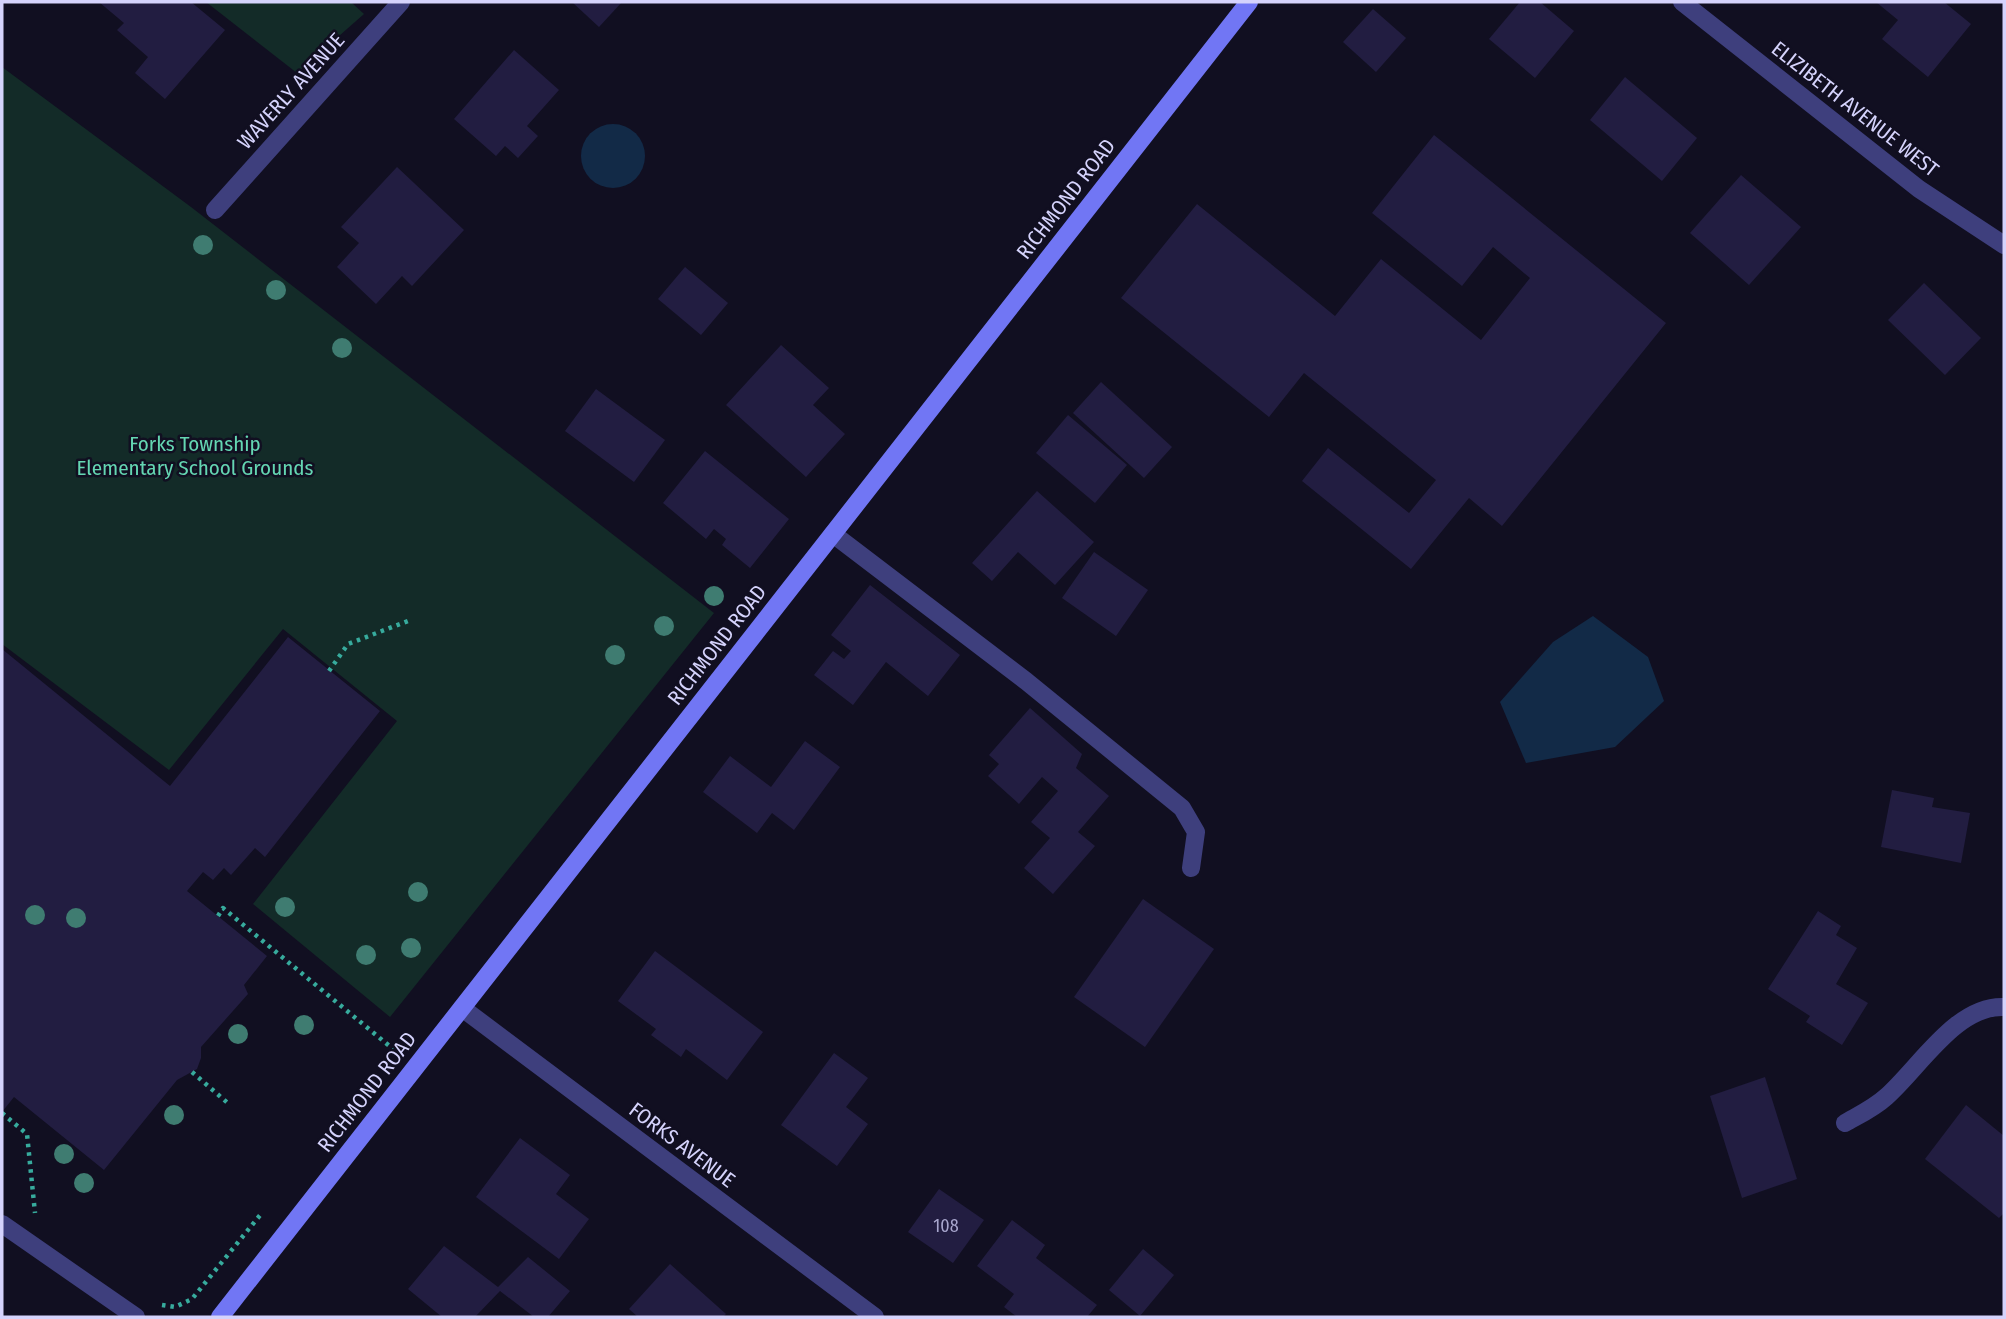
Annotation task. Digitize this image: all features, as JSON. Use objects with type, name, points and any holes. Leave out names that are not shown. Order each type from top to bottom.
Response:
[{"type":"street","name":"WAVERLY AVENUE","points":[[215,210],[401,2]]},
{"type":"street","name":"RICHMOND ROAD","points":[[220,1317],[1249,2]]},
{"type":"street","name":"ELIZIBETH AVENUE WEST","points":[[1682,2],[1919,189],[2004,245]]},
{"type":"street","points":[[832,534],[1026,681],[1182,808],[1196,832],[1191,868]]},
{"type":"street","points":[[1844,1123],[1885,1098],[1951,1030],[1972,1014],[1987,1007],[2004,1007]]},
{"type":"street","name":"FORKS AVENUE","points":[[462,1008],[875,1317]]},
{"type":"street","points":[[2,1224],[136,1317]]},
{"type":"path","points":[[329,671],[348,644],[408,621]]},
{"type":"path","points":[[218,916],[223,908],[394,1050],[385,1060]]},
{"type":"path","points":[[192,1072],[230,1105]]},
{"type":"path","points":[[2,1113],[27,1134],[35,1215]]},
{"type":"path","points":[[149,1303],[175,1307],[192,1299],[267,1206]]},
{"type":"green space","points":[[206,2],[351,2],[364,14],[297,73]]},
{"type":"green space","name":"Forks Township Elementary School Grounds","points":[[2,67],[191,207],[714,613],[390,1017],[253,904],[397,721],[283,629],[169,770],[2,644]]},
{"type":"water","points":[[613,124],[631,130],[639,138],[645,156],[639,174],[631,182],[613,188],[595,182],[587,174],[581,156],[587,138],[595,130]]},
{"type":"water","points":[[1593,616],[1648,657],[1664,701],[1615,747],[1526,763],[1500,702],[1553,642]]},
{"type":"building","points":[[99,2],[191,2],[225,30],[165,99],[135,73],[148,57],[117,30],[124,23]]},
{"type":"building","points":[[572,2],[622,2],[599,27]]},
{"type":"building","points":[[1520,2],[1540,2],[1574,31],[1535,78],[1489,39]]},
{"type":"building","points":[[1876,2],[1944,2],[1971,24],[1928,77],[1882,39],[1898,20]]},
{"type":"building","points":[[1373,9],[1406,38],[1376,72],[1343,42]]},
{"type":"building","points":[[514,50],[559,90],[527,126],[538,136],[518,158],[505,146],[496,156],[454,119]]},
{"type":"building","points":[[1625,77],[1697,138],[1662,181],[1590,120]]},
{"type":"building","points":[[1434,135],[1666,323],[1502,526],[1469,498],[1411,569],[1302,481],[1328,448],[1409,513],[1436,480],[1304,373],[1269,417],[1121,298],[1197,204],[1335,316],[1381,259],[1481,340],[1530,278],[1493,247],[1462,286],[1372,213]]},
{"type":"building","points":[[397,167],[464,230],[412,286],[402,276],[376,304],[337,267],[359,243],[341,227]]},
{"type":"building","points":[[1741,175],[1801,227],[1749,285],[1690,233]]},
{"type":"building","points":[[685,267],[728,303],[701,335],[658,299]]},
{"type":"building","points":[[1924,283],[1981,338],[1945,375],[1888,320]]},
{"type":"building","points":[[781,345],[829,388],[813,405],[845,434],[806,477],[726,405]]},
{"type":"building","points":[[1101,382],[1172,447],[1144,478],[1073,413]]},
{"type":"building","points":[[596,389],[665,440],[634,482],[565,431]]},
{"type":"building","points":[[1068,415],[1127,465],[1095,503],[1036,453]]},
{"type":"building","points":[[705,451],[789,519],[750,568],[722,545],[726,539],[714,529],[706,539],[663,503]]},
{"type":"building","points":[[1037,491],[1094,542],[1055,585],[1018,552],[992,581],[972,563]]},
{"type":"building","points":[[1094,552],[1148,590],[1116,636],[1062,598]]},
{"type":"building","points":[[870,585],[960,655],[928,696],[886,662],[853,705],[814,675],[833,651],[844,659],[851,651],[831,635]]},
{"type":"building","points":[[288,637],[380,711],[265,857],[255,848],[231,875],[224,868],[213,880],[203,872],[187,891],[267,956],[244,985],[248,994],[201,1047],[197,1069],[177,1080],[104,1170],[14,1097],[2,1112],[2,649],[170,786]]},
{"type":"building","points":[[1030,708],[1082,754],[1076,768],[1109,796],[1078,832],[1095,846],[1053,894],[1024,868],[1050,838],[1031,822],[1058,791],[1042,777],[1019,804],[988,776],[999,764],[989,755]]},
{"type":"building","points":[[805,741],[840,767],[794,830],[772,813],[757,833],[703,792],[730,756],[771,787]]},
{"type":"building","points":[[1892,790],[1934,798],[1932,807],[1970,813],[1961,863],[1881,847]]},
{"type":"building","points":[[1143,899],[1214,949],[1145,1047],[1074,997]]},
{"type":"building","points":[[1818,911],[1841,926],[1836,935],[1857,948],[1836,984],[1868,1003],[1842,1045],[1806,1022],[1810,1016],[1768,989]]},
{"type":"building","points":[[655,951],[763,1032],[727,1080],[686,1049],[681,1057],[651,1035],[656,1029],[618,1001]]},
{"type":"building","points":[[834,1053],[868,1078],[846,1107],[868,1124],[837,1166],[781,1125]]},
{"type":"building","points":[[1765,1077],[1797,1179],[1742,1198],[1710,1096]]},
{"type":"building","points":[[1966,1105],[2004,1136],[2004,1213],[1999,1218],[1925,1159]]},
{"type":"building","points":[[520,1138],[570,1175],[556,1194],[589,1219],[559,1259],[476,1197]]},
{"type":"building","points":[[939,1189],[984,1220],[953,1263],[908,1232]]},
{"type":"building","points":[[1012,1220],[1045,1245],[1036,1258],[1097,1305],[1087,1317],[1017,1317],[1004,1307],[1014,1294],[977,1266]]},
{"type":"building","points":[[444,1246],[498,1287],[528,1257],[570,1291],[548,1317],[534,1317],[500,1291],[475,1317],[442,1317],[408,1289]]},
{"type":"building","points":[[1143,1249],[1174,1275],[1140,1316],[1109,1290]]},
{"type":"building","points":[[670,1264],[726,1314],[723,1317],[638,1317],[629,1309]]}]
